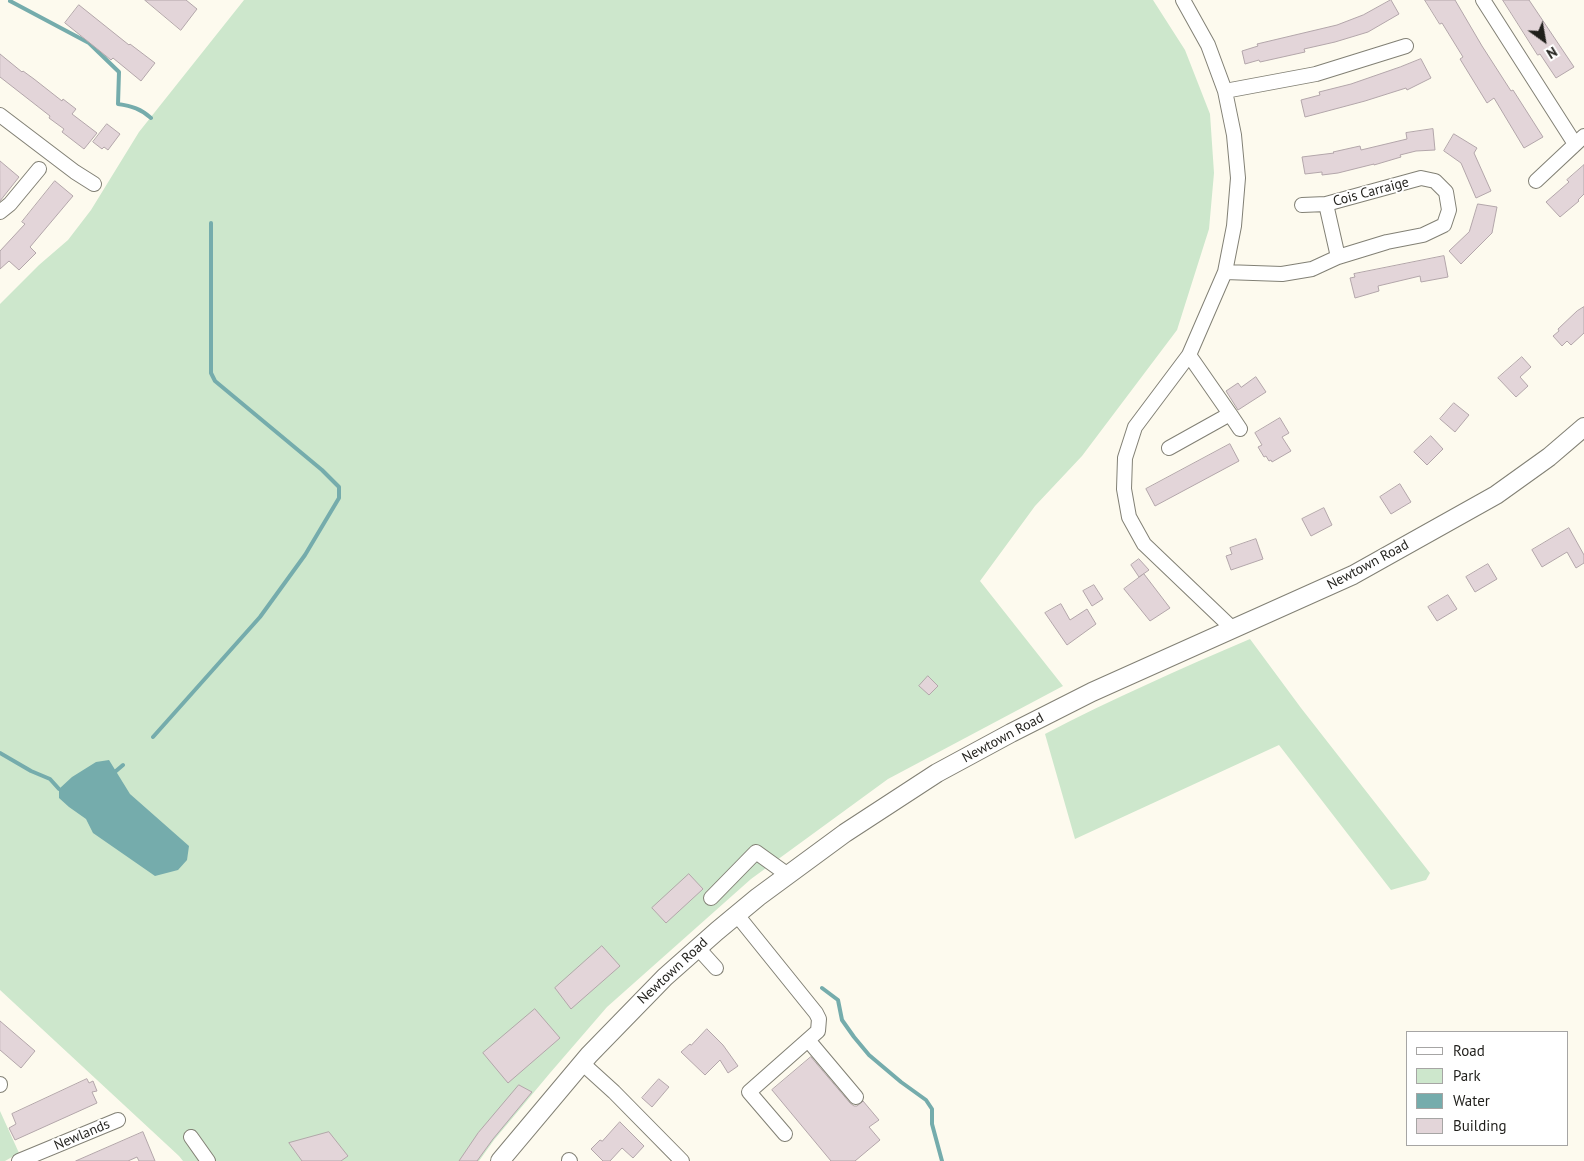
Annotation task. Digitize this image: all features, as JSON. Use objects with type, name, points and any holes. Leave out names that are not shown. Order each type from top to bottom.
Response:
[{"type":"main road","name":"Newtown Road","points":[[500,1161],[582,1063],[665,977],[737,915],[845,833],[937,773],[1011,733],[1086,695],[1353,575],[1496,495],[1549,457],[1584,427]]},
{"type":"street","points":[[1183,0],[1208,45],[1225,91],[1234,135],[1238,178],[1234,226],[1225,272],[1189,355],[1135,427],[1125,458],[1124,489],[1129,517],[1144,544],[1232,629]]},
{"type":"street","points":[[1482,0],[1580,140],[1536,181]]},
{"type":"street","points":[[1225,91],[1316,74],[1406,46]]},
{"type":"street","points":[[0,115],[75,172],[94,184]]},
{"type":"street","points":[[0,212],[10,204],[39,169]]},
{"type":"street","name":"Cois Carraige","points":[[1225,272],[1282,274],[1312,269],[1338,257],[1387,242],[1423,236],[1444,225],[1449,210],[1446,192],[1435,181],[1421,178],[1326,204],[1302,205]]},
{"type":"street","name":"Cois Carraige","points":[[1326,204],[1338,257]]},
{"type":"street","points":[[1189,355],[1240,429]]},
{"type":"street","points":[[1170,448],[1230,414]]},
{"type":"street","points":[[711,898],[756,852],[788,875]]},
{"type":"street","points":[[737,915],[819,1019],[818,1032],[749,1092],[785,1134]]},
{"type":"street","points":[[698,947],[716,968]]},
{"type":"street","points":[[808,1040],[856,1097]]},
{"type":"street","points":[[582,1063],[614,1092],[682,1161]]},
{"type":"street","name":"Newlands","points":[[19,1161],[118,1120]]},
{"type":"street","points":[[191,1137],[208,1161]]},
{"type":"green space","points":[[244,0],[1153,0],[1185,50],[1210,114],[1214,173],[1209,229],[1177,330],[1082,456],[1035,506],[980,581],[1063,686],[888,779],[751,879],[607,1007],[494,1140],[479,1161],[183,1161],[0,990],[0,304],[39,265],[68,240],[91,210],[139,132]]},
{"type":"green space","points":[[1250,639],[1301,708],[1430,873],[1426,880],[1391,890],[1279,745],[1075,839],[1045,734],[1146,685]]},
{"type":"green space","points":[[0,1111],[19,1153],[5,1161],[0,1161]]},
{"type":"water","points":[[109,760],[130,794],[189,846],[187,860],[178,870],[155,876],[93,833],[86,819],[59,798],[59,789],[72,777],[96,762]]},
{"type":"building","points":[[145,0],[186,0],[197,9],[181,30]]},
{"type":"building","points":[[1391,0],[1399,14],[1368,32],[1304,49],[1305,52],[1245,64],[1242,51],[1258,46],[1257,44],[1337,25],[1363,15]]},
{"type":"building","points":[[1425,0],[1455,0],[1482,46],[1543,137],[1524,148],[1494,98],[1487,103],[1460,59],[1463,57]]},
{"type":"building","points":[[1503,0],[1529,0],[1574,67],[1556,78],[1540,54],[1538,55]]},
{"type":"building","points":[[79,5],[155,63],[141,81],[113,58],[111,60],[65,23]]},
{"type":"building","points":[[0,54],[62,101],[63,99],[76,109],[72,114],[97,133],[84,149],[62,132],[64,129],[49,118],[50,116],[0,77]]},
{"type":"building","points":[[1421,59],[1431,78],[1407,90],[1406,88],[1305,117],[1301,100],[1320,95],[1319,92],[1351,84]]},
{"type":"building","points":[[107,124],[120,134],[108,150],[104,147],[102,149],[93,142]]},
{"type":"building","points":[[1433,129],[1435,150],[1416,151],[1374,165],[1338,173],[1322,175],[1322,172],[1305,174],[1302,157],[1334,153],[1360,146],[1361,150],[1407,139],[1406,133]]},
{"type":"building","points":[[1454,134],[1477,148],[1474,153],[1491,191],[1476,198],[1461,163],[1444,151]]},
{"type":"building","points":[[0,161],[19,177],[0,201]]},
{"type":"building","points":[[1584,165],[1584,194],[1579,201],[1560,217],[1546,202],[1569,182],[1567,180]]},
{"type":"building","points":[[55,181],[73,196],[30,247],[36,253],[19,270],[9,261],[0,269],[0,251],[25,224],[22,222]]},
{"type":"building","points":[[1478,204],[1497,207],[1492,233],[1461,264],[1449,251],[1469,232]]},
{"type":"building","points":[[1444,256],[1448,277],[1421,282],[1420,276],[1378,286],[1379,291],[1355,298],[1350,278],[1355,277],[1354,274]]},
{"type":"building","points":[[1584,307],[1584,333],[1571,345],[1567,341],[1562,346],[1553,336],[1577,311]]},
{"type":"building","points":[[1522,357],[1531,367],[1520,377],[1528,386],[1516,397],[1498,378]]},
{"type":"building","points":[[1256,377],[1266,392],[1238,410],[1226,391],[1238,383],[1241,387]]},
{"type":"building","points":[[1454,403],[1469,415],[1455,432],[1440,419]]},
{"type":"building","points":[[1280,418],[1289,433],[1282,437],[1291,451],[1272,462],[1266,456],[1264,457],[1258,447],[1262,445],[1255,433]]},
{"type":"building","points":[[1431,436],[1443,449],[1427,465],[1414,452]]},
{"type":"building","points":[[1230,444],[1239,461],[1155,506],[1146,489]]},
{"type":"building","points":[[1400,484],[1411,502],[1391,514],[1380,497]]},
{"type":"building","points":[[1324,508],[1332,525],[1311,536],[1302,519]]},
{"type":"building","points":[[1569,528],[1584,555],[1584,563],[1576,568],[1567,552],[1542,567],[1532,550]]},
{"type":"building","points":[[1256,539],[1263,559],[1231,570],[1226,556],[1232,554],[1230,548]]},
{"type":"building","points":[[1139,559],[1149,570],[1139,577],[1131,565]]},
{"type":"building","points":[[1488,564],[1497,579],[1475,592],[1466,577]]},
{"type":"building","points":[[1144,574],[1170,608],[1150,621],[1124,589]]},
{"type":"building","points":[[1094,585],[1103,599],[1092,606],[1083,591]]},
{"type":"building","points":[[1448,595],[1457,609],[1437,621],[1428,607]]},
{"type":"building","points":[[1061,604],[1070,620],[1087,609],[1096,624],[1067,645],[1045,613]]},
{"type":"building","points":[[928,676],[938,686],[929,695],[919,686]]},
{"type":"building","points":[[689,874],[703,889],[666,923],[652,908]]},
{"type":"building","points":[[602,946],[620,966],[571,1009],[555,988]]},
{"type":"building","points":[[535,1009],[560,1038],[508,1083],[483,1053]]},
{"type":"building","points":[[0,1021],[35,1051],[21,1068],[0,1050]]},
{"type":"building","points":[[707,1029],[723,1045],[738,1066],[728,1073],[720,1060],[705,1075],[681,1052]]},
{"type":"building","points":[[811,1057],[850,1103],[857,1106],[863,1101],[879,1120],[869,1127],[880,1140],[855,1161],[831,1161],[772,1090]]},
{"type":"building","points":[[87,1079],[89,1083],[93,1081],[97,1091],[92,1092],[97,1103],[15,1140],[9,1128],[16,1124],[12,1114]]},
{"type":"building","points":[[659,1079],[669,1087],[652,1107],[642,1098]]},
{"type":"building","points":[[519,1085],[532,1092],[477,1161],[459,1161],[478,1133]]},
{"type":"building","points":[[620,1122],[644,1146],[633,1158],[622,1148],[610,1161],[603,1161],[591,1149],[600,1140],[602,1141]]},
{"type":"building","points":[[143,1132],[155,1161],[139,1161],[137,1157],[128,1161],[76,1161]]},
{"type":"building","points":[[329,1132],[348,1156],[341,1161],[302,1161],[289,1143]]},
{"type":"waterway","points":[[10,1],[89,43],[119,72],[118,104],[136,108],[151,118]]},
{"type":"waterway","points":[[153,737],[260,617],[305,555],[339,498],[339,487],[322,470],[215,381],[211,373],[211,223]]},
{"type":"waterway","points":[[0,753],[31,771],[50,779],[59,789]]},
{"type":"waterway","points":[[116,771],[123,765]]},
{"type":"waterway","points":[[822,988],[838,1000],[842,1020],[869,1055],[926,1100],[932,1109],[932,1124],[942,1161]]}]
